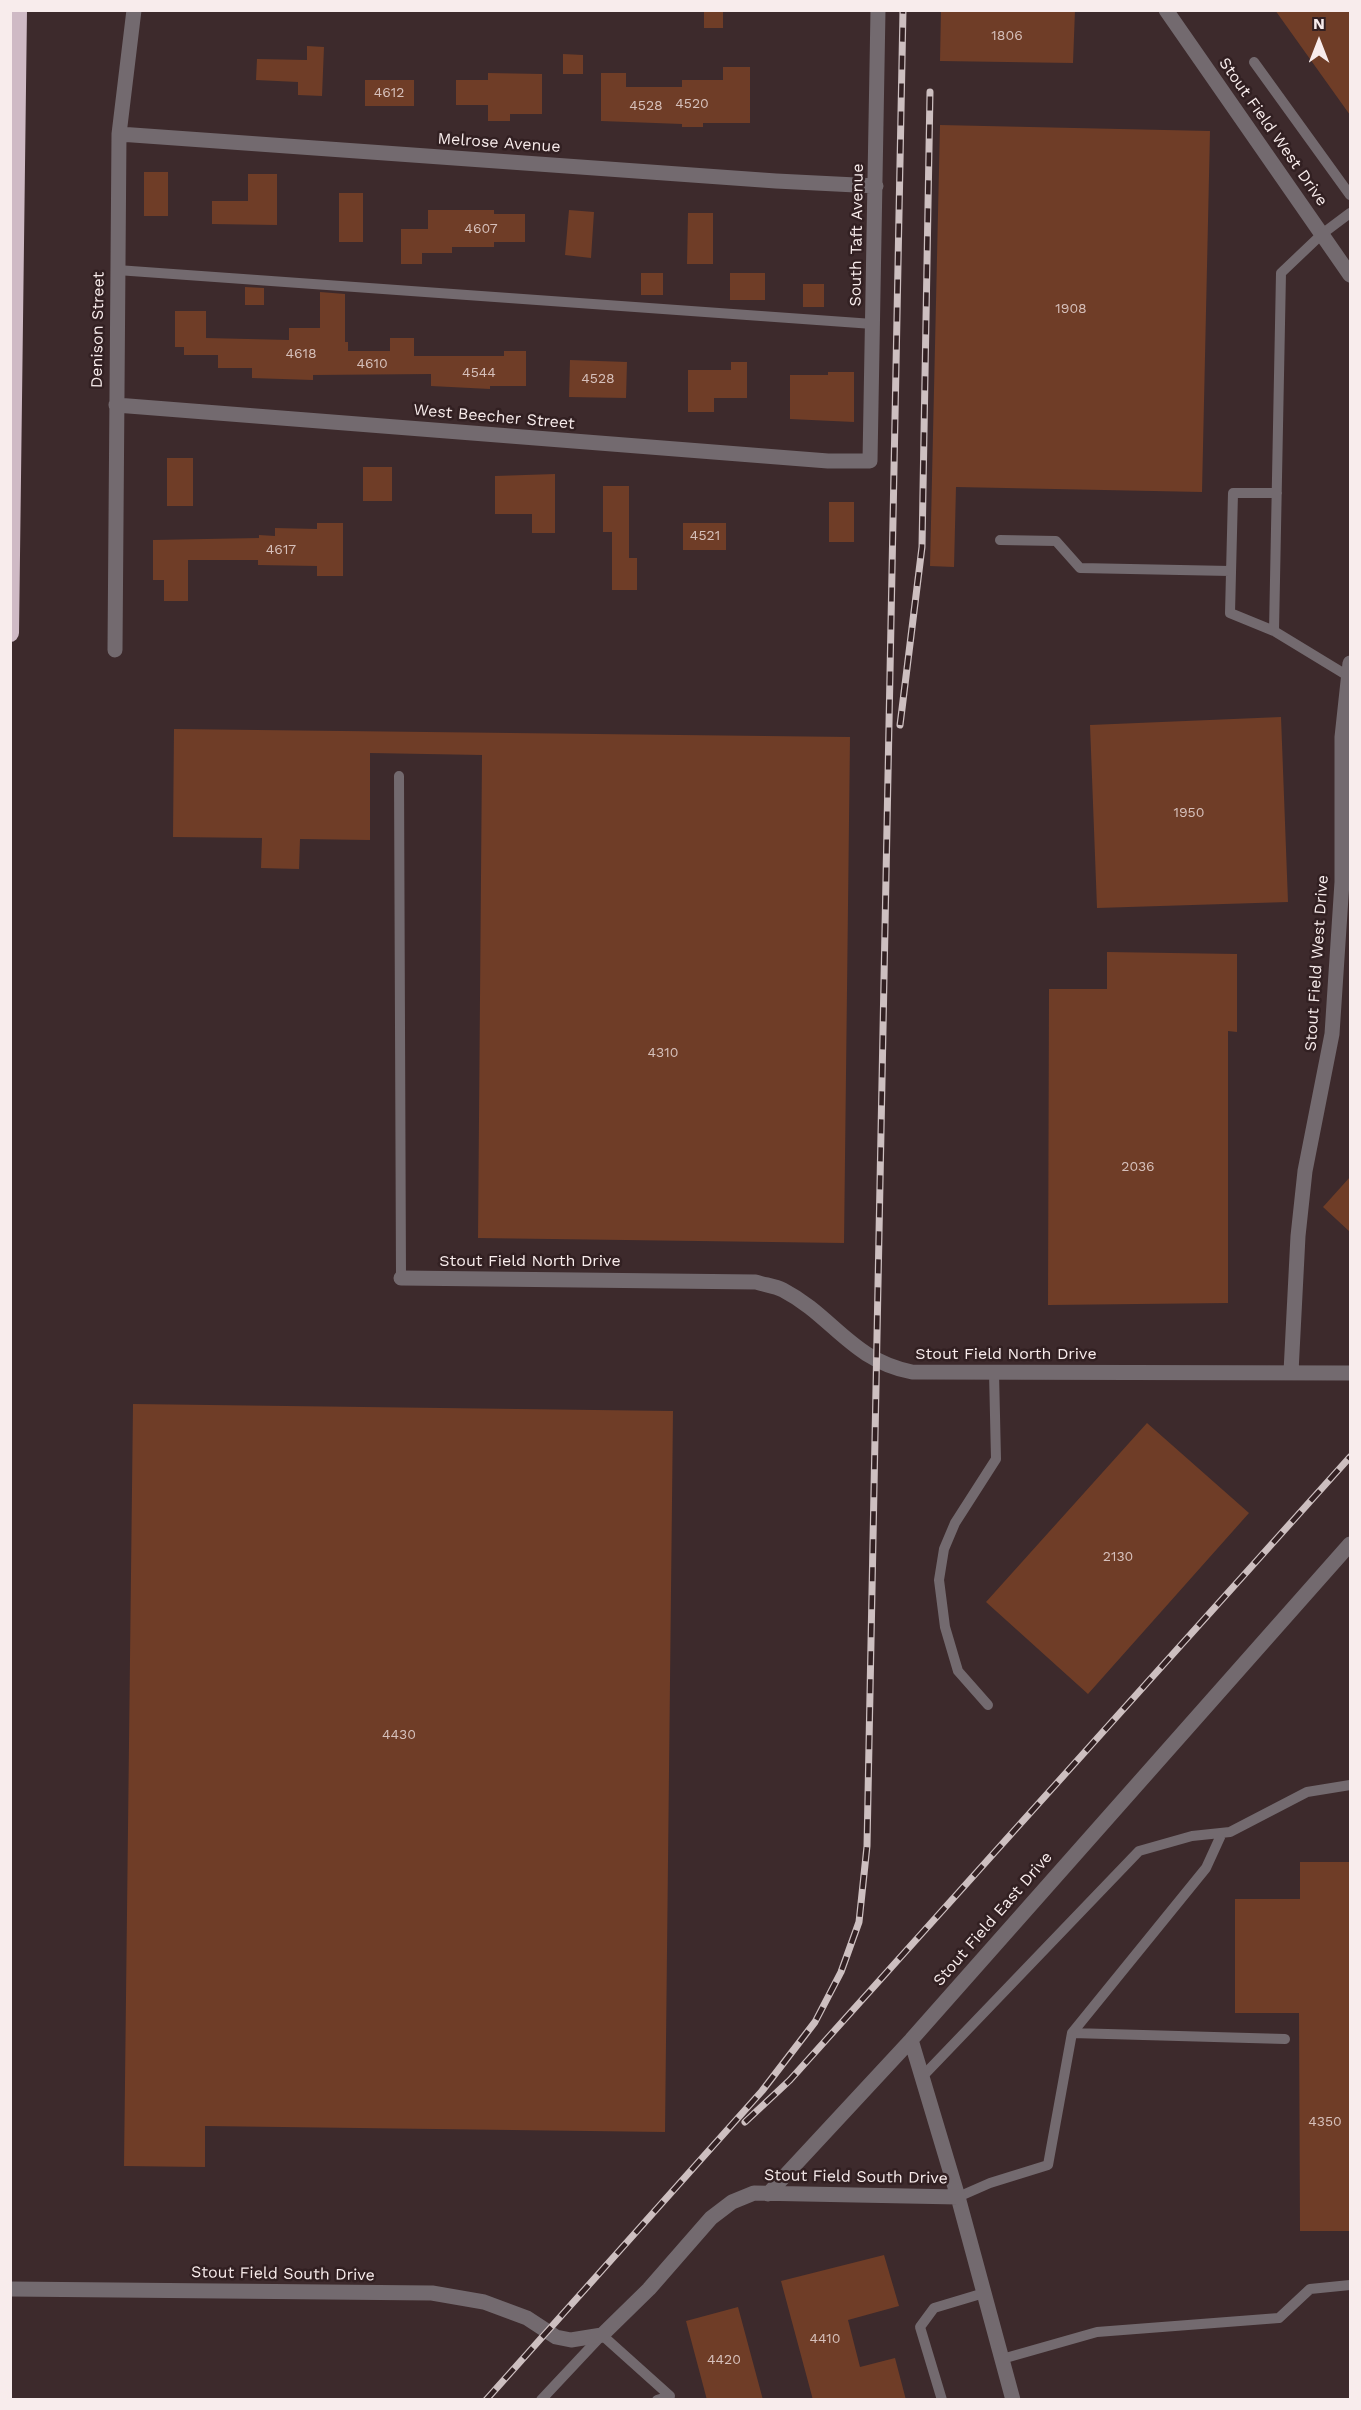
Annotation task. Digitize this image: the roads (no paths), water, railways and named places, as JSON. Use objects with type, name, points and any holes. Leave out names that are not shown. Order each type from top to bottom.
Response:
[{"type":"highway","points":[[10,633],[18,10]]},
{"type":"street","name":"Denison Street","points":[[115,650],[119,134],[134,10]]},
{"type":"street","name":"South Taft Avenue","points":[[870,461],[878,10]]},
{"type":"street","name":"Stout Field West Drive","points":[[1166,10],[1350,275]]},
{"type":"street","name":"Melrose Avenue","points":[[119,134],[776,181],[876,186]]},
{"type":"street","name":"West Beecher Street","points":[[116,405],[828,461],[870,461]]},
{"type":"street","name":"Stout Field West Drive","points":[[1291,1372],[1298,1236],[1305,1172],[1332,1034],[1341,915],[1342,736],[1349,670]]},
{"type":"street","name":"Stout Field North Drive","points":[[401,1278],[756,1282],[782,1290],[801,1302],[858,1350],[889,1368],[912,1372],[1350,1373]]},
{"type":"street","name":"Stout Field East Drive","points":[[768,2194],[911,2040],[1350,1544]]},
{"type":"street","points":[[911,2040],[1013,2400]]},
{"type":"street","name":"Stout Field South Drive","points":[[10,2289],[432,2293],[494,2306],[527,2318],[547,2332],[570,2340],[602,2335],[649,2289],[711,2218],[727,2205],[749,2194],[957,2197]]},
{"type":"lane","points":[[1254,62],[1350,195]]},
{"type":"lane","points":[[1274,631],[1281,273],[1322,234],[1350,213]]},
{"type":"lane","points":[[117,270],[873,324]]},
{"type":"lane","points":[[1277,493],[1233,493],[1230,613],[1274,631],[1349,670]]},
{"type":"lane","points":[[1000,540],[1056,541],[1080,568],[1230,571]]},
{"type":"lane","points":[[399,776],[401,1278]]},
{"type":"lane","points":[[988,1705],[957,1671],[945,1627],[939,1580],[944,1549],[956,1523],[996,1459],[994,1372]]},
{"type":"lane","points":[[922,2077],[1139,1851],[1192,1836],[1230,1832],[1308,1792],[1350,1785]]},
{"type":"lane","points":[[957,2197],[990,2182],[1048,2165],[1072,2033],[1206,1868],[1222,1833]]},
{"type":"lane","points":[[1072,2033],[1285,2039]]},
{"type":"lane","points":[[1002,2359],[1097,2332],[1279,2318],[1310,2289],[1350,2284]]},
{"type":"lane","points":[[942,2400],[920,2327],[934,2308],[984,2293]]},
{"type":"lane","points":[[541,2400],[602,2335],[670,2396],[657,2400]]},
{"type":"railway","points":[[486,2400],[762,2091],[815,2022],[841,1972],[859,1922],[867,1846],[903,10]]},
{"type":"railway","points":[[900,725],[922,547],[930,92]]},
{"type":"railway","points":[[745,2122],[790,2080],[1350,1457]]}]
